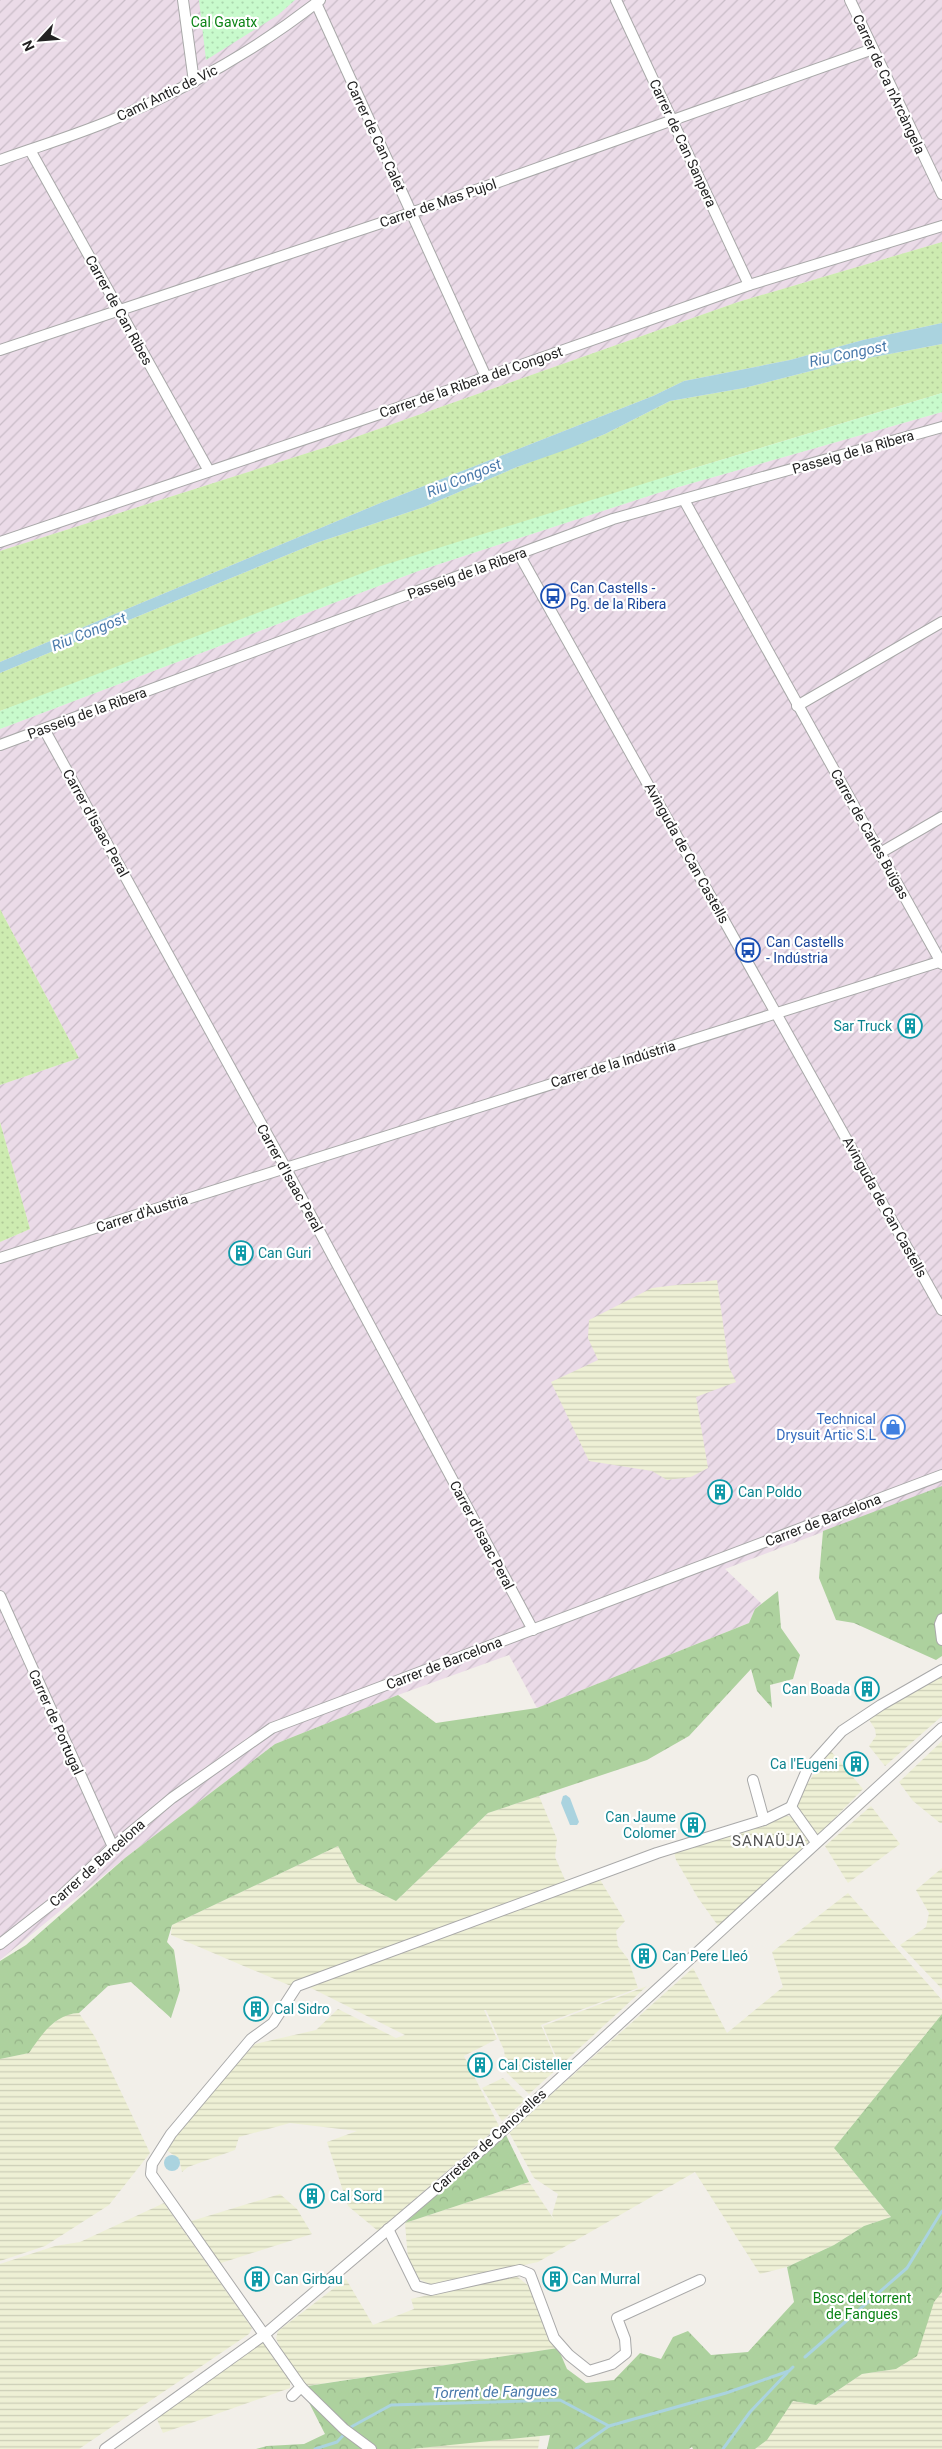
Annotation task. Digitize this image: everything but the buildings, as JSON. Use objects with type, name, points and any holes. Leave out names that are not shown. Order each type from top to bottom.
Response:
[{"type":"street","points":[[183,0],[194,82]]},
{"type":"street","name":"Carrer de Can Sanpera","points":[[616,0],[749,285]]},
{"type":"street","name":"Carrer de Ca n'Arcàngela","points":[[850,0],[942,194]]},
{"type":"street","name":"Camí Antic de Vic","points":[[0,160],[118,118],[194,82],[266,39],[318,2]]},
{"type":"street","name":"Carrer de Can Calet","points":[[318,2],[486,378]]},
{"type":"street","name":"Carrer de Mas Pujol","points":[[0,350],[412,213],[873,49]]},
{"type":"street","name":"Carrer de Can Ribes","points":[[30,150],[209,471]]},
{"type":"street","name":"Carrer de la Ribera del Congost","points":[[0,542],[486,378],[749,285],[942,226]]},
{"type":"street","name":"Passeig de la Ribera","points":[[0,745],[613,519],[942,427]]},
{"type":"street","name":"Carrer de Carles Buïgas","points":[[684,500],[797,706],[942,962]]},
{"type":"street","name":"Avinguda de Can Castells","points":[[519,554],[942,1310]]},
{"type":"street","points":[[797,706],[942,622]]},
{"type":"street","name":"Carrer d'Isaac Peral","points":[[44,729],[285,1168],[533,1630]]},
{"type":"street","points":[[880,853],[942,817]]},
{"type":"street","name":"Carrer de la Indústria","points":[[285,1168],[942,962]]},
{"type":"street","name":"Carrer d'Àustria","points":[[0,1258],[285,1168]]},
{"type":"street","name":"Carrer de Barcelona","points":[[0,1944],[58,1899],[113,1847],[172,1798],[272,1728],[941,1477]]},
{"type":"street","name":"Carrer de Portugal","points":[[0,1596],[113,1847]]},
{"type":"street","points":[[942,1618],[940,1624],[942,1640]]},
{"type":"street","points":[[371,2449],[347,2432],[300,2387],[151,2174],[152,2164],[171,2134],[251,2039],[273,2023],[297,1986],[657,1853],[764,1820],[791,1807],[807,1770],[842,1731],[881,1704],[942,1670]]},
{"type":"street","name":"Carretera de Canovelles","points":[[105,2449],[264,2336],[492,2140],[942,1728]]},
{"type":"street","points":[[753,1780],[764,1820]]},
{"type":"street","points":[[791,1807],[816,1842]]},
{"type":"street","points":[[388,2229],[416,2286],[431,2290],[520,2270],[530,2274],[554,2338],[569,2355],[589,2371],[612,2364],[626,2353],[626,2339],[618,2318],[700,2280]]},
{"type":"street","points":[[292,2396],[300,2387]]},
{"type":"shaded area","points":[[0,0],[942,0],[942,242],[738,302],[336,444],[0,551]]},
{"type":"shaded area","points":[[942,412],[942,1487],[725,1569],[762,1604],[755,1610],[749,1623],[537,1708],[509,1655],[398,1695],[275,1744],[125,1858],[0,1960],[0,1242],[30,1229],[0,1122],[0,1085],[79,1058],[0,909],[0,729],[421,570],[661,492]]},
{"type":"green space","name":"Cal Gavatx","points":[[199,0],[295,0],[278,15],[206,60]]},
{"type":"green space","points":[[942,242],[942,323],[863,340],[790,360],[684,381],[653,396],[378,504],[0,662],[0,551],[336,444],[738,302]]},
{"type":"green space","points":[[942,344],[942,393],[681,472],[0,711],[0,673],[316,543],[424,507],[517,467],[605,434],[670,401],[744,388],[842,363]]},
{"type":"green space","points":[[942,393],[942,412],[661,492],[421,570],[0,729],[0,711],[381,566]]},
{"type":"green space","points":[[0,909],[79,1058],[0,1085]]},
{"type":"green space","points":[[0,1122],[30,1229],[0,1242]]},
{"type":"green space","points":[[717,1280],[729,1367],[736,1382],[696,1397],[708,1468],[691,1477],[667,1480],[652,1471],[589,1461],[551,1382],[598,1360],[588,1338],[589,1320],[652,1288]]},
{"type":"green space","points":[[942,1486],[942,1656],[936,1660],[854,1623],[836,1620],[819,1578],[823,1531]]},
{"type":"green space","points":[[778,1591],[781,1628],[800,1655],[793,1679],[770,1685],[772,1708],[757,1691],[751,1669],[689,1736],[647,1760],[488,1813],[396,1901],[357,1882],[338,1846],[172,1925],[167,1942],[174,1950],[180,1990],[171,2018],[131,1982],[108,1986],[79,2013],[63,2017],[50,2026],[29,2053],[0,2059],[0,1961],[26,1945],[125,1858],[275,1744],[398,1695],[436,1723],[537,1708],[749,1623],[755,1609]]},
{"type":"green space","points":[[942,1675],[942,1716],[885,1766],[869,1746],[876,1736],[875,1729],[866,1715]]},
{"type":"green space","points":[[942,1741],[942,1823],[940,1823],[913,1801],[899,1782]]},
{"type":"green space","points":[[830,1750],[863,1789],[817,1836],[797,1809],[796,1801]]},
{"type":"green space","points":[[539,1796],[557,1839],[555,1857],[566,1882],[291,1986],[171,1935],[172,1925],[338,1846],[357,1882],[396,1901],[488,1813]]},
{"type":"green space","points":[[871,1806],[900,1844],[848,1883],[825,1846]]},
{"type":"green space","points":[[785,1815],[794,1818],[811,1842],[719,1927],[698,1898],[676,1860],[673,1848]]},
{"type":"green space","points":[[942,1868],[942,1989],[900,1945],[926,1927],[929,1913],[916,1890]]},
{"type":"green space","points":[[599,1878],[625,1921],[616,1931],[618,1946],[628,1959],[638,1988],[541,2025],[559,2067],[529,2094],[507,2073],[504,2050],[486,2010],[484,2010],[497,2039],[464,2056],[499,2126],[378,2231],[348,2206],[327,2142],[357,2131],[290,2123],[239,2137],[235,2150],[188,2167],[182,2172],[179,2159],[165,2149],[221,2081],[255,2044],[316,2030],[338,2009],[396,2038],[405,2035],[307,1986]]},
{"type":"green space","points":[[848,1893],[942,2000],[942,2014],[834,2148],[891,2217],[864,2226],[834,2245],[787,2267],[760,2274],[695,2172],[538,2262],[431,2285],[419,2279],[408,2260],[405,2223],[529,2182],[555,2221],[552,2215],[558,2194],[534,2178],[509,2132],[693,1968],[727,2033],[783,1987],[772,1952]]},
{"type":"green space","points":[[647,1986],[560,2066],[543,2026]]},
{"type":"green space","points":[[79,2013],[95,2037],[150,2153],[109,2205],[45,2246],[0,2261],[0,2059],[29,2053],[44,2030],[66,2014]]},
{"type":"green space","name":"Bosc del torrent de Fangues","points":[[942,2014],[942,2292],[934,2302],[917,2356],[896,2369],[862,2374],[816,2405],[793,2401],[767,2440],[755,2449],[693,2449],[692,2447],[689,2449],[547,2449],[550,2435],[410,2449],[256,2449],[267,2446],[304,2444],[325,2434],[301,2387],[558,2348],[567,2369],[586,2383],[614,2380],[640,2353],[661,2359],[673,2337],[688,2331],[711,2355],[748,2352],[794,2302],[787,2267],[834,2245],[864,2226],[891,2217],[834,2148]]},
{"type":"green space","points":[[503,2078],[525,2100],[502,2121],[482,2088]]},
{"type":"green space","points":[[505,2133],[529,2182],[405,2223]]},
{"type":"green space","points":[[280,2194],[297,2209],[312,2234],[218,2264],[185,2223]]},
{"type":"green space","points":[[164,2203],[252,2328],[249,2334],[79,2449],[0,2449],[0,2264],[55,2246],[80,2242]]},
{"type":"green space","points":[[515,2275],[529,2286],[558,2348],[306,2386],[282,2352],[276,2338],[278,2331],[346,2279],[373,2325],[414,2309],[411,2299]]},
{"type":"green space","points":[[942,2290],[942,2449],[755,2449],[767,2439],[793,2401],[816,2405],[862,2374],[896,2369],[916,2356],[934,2301]]},
{"type":"green space","points":[[263,2341],[290,2381],[290,2388],[163,2433],[156,2417]]},
{"type":"green space","points":[[540,2436],[538,2449],[412,2449],[414,2448]]},
{"type":"water","name":"Riu Congost","points":[[942,323],[942,344],[842,363],[744,388],[670,401],[605,434],[517,467],[424,507],[316,543],[0,673],[0,662],[378,504],[653,396],[684,381],[790,360],[863,340]]},
{"type":"water","points":[[566,1795],[570,1798],[579,1822],[577,1825],[570,1825],[561,1803],[563,1796]]},
{"type":"water","points":[[172,2155],[180,2163],[172,2171],[164,2163]]},
{"type":"waterway","name":"Torrent de Fangues","points":[[805,2357],[907,2268],[942,2211]]},
{"type":"waterway","name":"Torrent de Fangues","points":[[315,2449],[337,2442],[351,2427],[391,2405],[560,2400],[609,2426],[726,2393],[789,2371],[793,2367]]},
{"type":"waterway","points":[[723,2449],[750,2412],[787,2373]]},
{"type":"waterway","points":[[576,2449],[609,2426]]},
{"type":"place","name":"Can Castells - Pg. de la Ribera","points":[[553,596]]},
{"type":"place","name":"Can Castells - Indústria","points":[[748,950]]},
{"type":"place","name":"Sar Truck","points":[[910,1026]]},
{"type":"place","name":"Can Guri","points":[[241,1253]]},
{"type":"place","name":"Technical Drysuit Artic S.L","points":[[893,1427]]},
{"type":"place","name":"Can Poldo","points":[[720,1492]]},
{"type":"place","name":"Can Boada","points":[[867,1689]]},
{"type":"place","name":"Ca l'Eugeni","points":[[856,1764]]},
{"type":"place","name":"Can Jaume Colomer","points":[[693,1825]]},
{"type":"place","name":"Can Pere Lleó","points":[[644,1956]]},
{"type":"place","name":"Cal Sidro","points":[[256,2009]]},
{"type":"place","name":"Cal Cisteller","points":[[480,2065]]},
{"type":"place","name":"Cal Sord","points":[[312,2196]]},
{"type":"place","name":"Can Girbau","points":[[257,2279]]},
{"type":"place","name":"Can Murral","points":[[555,2279]]},
{"type":"district","name":"SANAÜJA","points":[[769,1841]]}]
